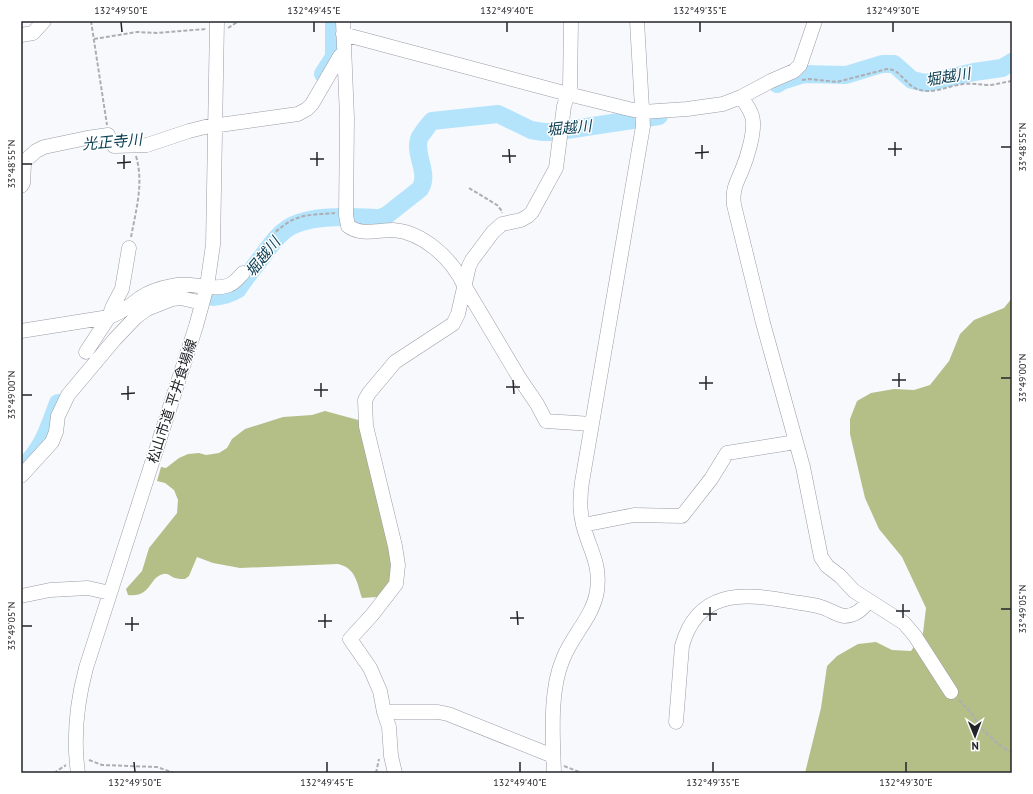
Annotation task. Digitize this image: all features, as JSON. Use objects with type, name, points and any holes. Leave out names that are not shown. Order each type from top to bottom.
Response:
[{"type":"street","points":[[21,35],[33,32],[44,21]]},
{"type":"street","points":[[395,773],[391,756],[389,727],[377,681],[350,639],[372,615],[396,584],[398,565],[395,546],[366,426],[365,400],[395,362],[453,324],[458,314],[464,285],[472,260],[502,224],[521,220],[532,212],[556,168],[564,106],[570,88],[571,21]]},
{"type":"street","points":[[384,712],[438,712],[448,714],[554,764],[554,696],[556,681],[562,660],[568,648],[588,617],[593,605],[597,588],[596,561],[580,512],[582,482],[643,118],[637,21]]},
{"type":"street","points":[[592,424],[546,421],[538,404],[520,379],[464,285],[458,272],[439,251],[415,236],[394,230],[358,231],[348,226],[346,216],[347,118],[343,28],[568,94],[628,109],[643,118],[743,100],[771,81],[794,72],[800,65],[815,21]]},
{"type":"street","name":"松山市道 平井食場線","points":[[78,773],[76,759],[77,714],[80,691],[86,668],[207,286],[213,245],[217,25]]},
{"type":"street","points":[[21,186],[23,183],[24,164],[26,160],[36,151],[44,148],[87,138],[110,139],[114,146],[147,145],[188,131],[298,114],[312,104],[340,56],[344,53]]},
{"type":"street","points":[[743,100],[753,122],[752,134],[742,170],[734,189],[734,201],[763,323],[803,467],[821,557],[827,566],[840,576],[854,591],[904,623],[952,692]]},
{"type":"street","points":[[109,331],[113,306],[122,289],[129,248]]},
{"type":"street","points":[[21,476],[52,442],[56,432],[58,416],[68,395],[122,312],[142,297],[173,285],[188,284],[222,287],[231,284],[243,273]]},
{"type":"street","points":[[86,352],[109,331],[158,304],[172,299],[181,298],[202,303]]},
{"type":"street","points":[[21,332],[109,331]]},
{"type":"street","points":[[583,525],[634,515],[682,516],[711,479],[727,453],[796,442]]},
{"type":"street","points":[[21,596],[50,590],[88,588],[110,593]]},
{"type":"street","points":[[676,722],[683,641],[690,626],[697,617],[721,599],[733,596],[764,596],[820,607],[843,616],[859,612],[869,601]]},
{"type":"path","points":[[91,21],[110,139]]},
{"type":"path","points":[[94,39],[137,32],[157,33],[217,25],[230,28],[239,21]]},
{"type":"path","points":[[796,82],[809,79],[829,82],[842,81],[887,68],[896,72],[907,83],[917,89],[928,91],[939,91],[964,84],[992,84],[1012,81]]},
{"type":"path","points":[[129,248],[139,193],[138,162],[131,145]]},
{"type":"path","points":[[469,188],[497,205],[502,211],[500,219],[502,224]]},
{"type":"path","points":[[243,273],[277,229],[286,223],[304,216],[346,216]]},
{"type":"path","points":[[952,692],[972,714],[981,728],[998,743],[1012,752]]},
{"type":"path","points":[[76,759],[89,760],[102,764],[157,767],[174,773]]},
{"type":"path","points":[[554,764],[582,773]]},
{"type":"green space","points":[[1012,298],[1012,773],[805,773],[821,708],[827,666],[837,656],[858,644],[876,642],[892,650],[911,651],[923,633],[926,608],[902,557],[879,529],[865,498],[850,434],[850,419],[857,401],[871,393],[894,389],[914,390],[930,385],[949,361],[960,334],[974,320],[1004,308]]},
{"type":"green space","points":[[325,411],[362,421],[391,545],[394,576],[377,597],[362,598],[355,577],[349,569],[338,564],[240,568],[213,563],[197,557],[189,576],[185,579],[174,578],[164,574],[155,579],[142,593],[128,595],[126,589],[142,571],[149,548],[177,513],[178,500],[174,490],[165,483],[157,481],[161,467],[166,468],[179,458],[188,454],[199,453],[206,455],[219,453],[227,448],[232,439],[245,429],[283,417],[312,415]]},
{"type":"waterway","name":"光正寺川","points":[[323,74],[334,57],[334,21]]},
{"type":"waterway","name":"堀越川","points":[[777,84],[804,74],[846,75],[882,64],[894,64],[912,80],[926,83],[974,72],[1002,68],[1012,62]]},
{"type":"waterway","name":"堀越川","points":[[213,297],[238,289],[276,239],[293,225],[304,221],[330,217],[380,218],[387,215],[420,189],[423,183],[423,171],[418,152],[419,139],[432,121],[498,114],[531,130],[553,132],[659,116]]},
{"type":"waterway","name":"堀越川","points":[[28,462],[38,449],[58,403]]}]
